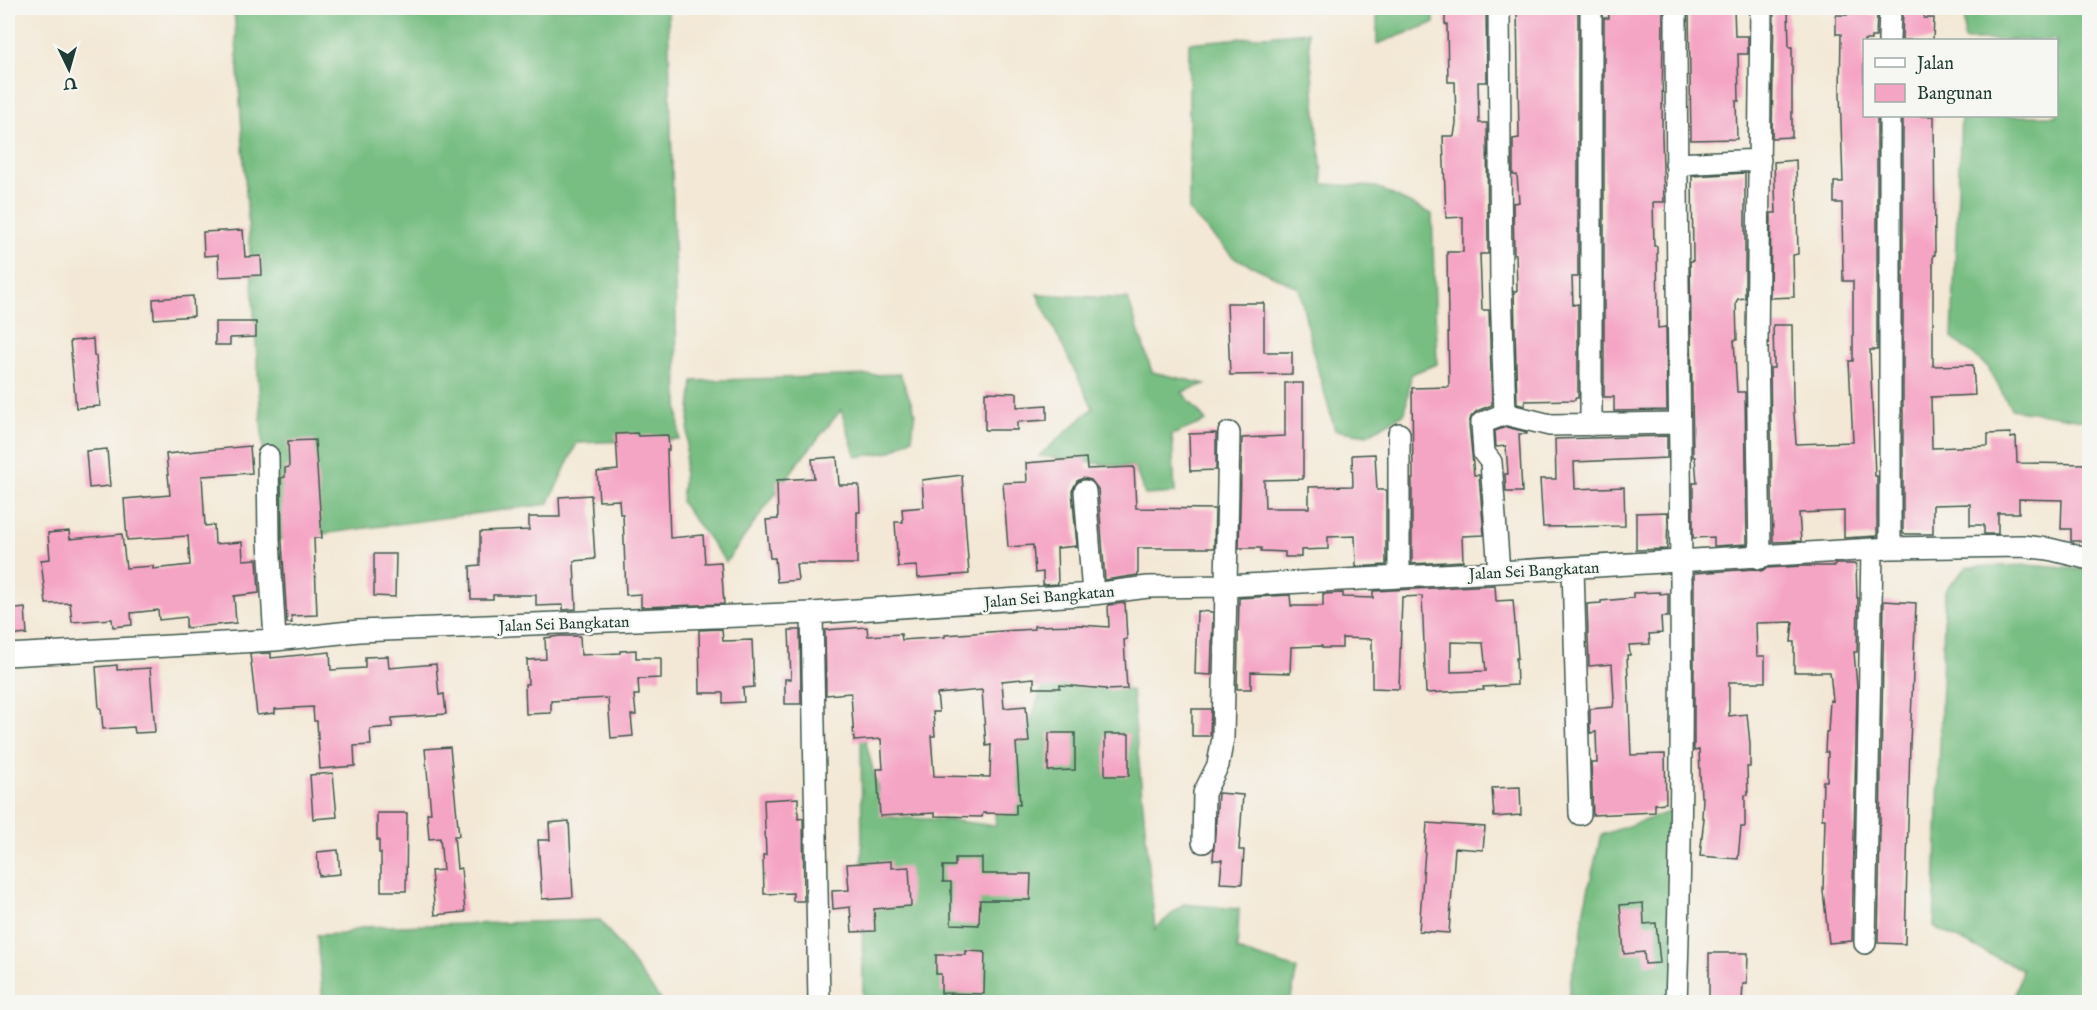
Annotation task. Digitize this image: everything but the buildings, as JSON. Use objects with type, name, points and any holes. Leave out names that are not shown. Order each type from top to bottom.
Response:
[{"type":"street","points":[[1499,8],[1501,298],[1505,414]]},
{"type":"street","points":[[1591,8],[1591,424]]},
{"type":"street","points":[[1676,8],[1682,718],[1676,1002]]},
{"type":"street","points":[[1760,558],[1757,344],[1761,8]]},
{"type":"street","points":[[1889,39],[1890,8]]},
{"type":"street","points":[[1865,943],[1881,549],[1890,117]]},
{"type":"street","points":[[1676,164],[1760,160]]},
{"type":"street","points":[[1499,572],[1491,462],[1484,453],[1482,423],[1505,414],[1550,425],[1679,423]]},
{"type":"street","points":[[1203,842],[1204,793],[1218,765],[1223,738],[1229,433]]},
{"type":"street","points":[[1399,434],[1399,577]]},
{"type":"street","points":[[268,456],[269,541],[275,640]]},
{"type":"street","points":[[1085,491],[1093,594]]},
{"type":"street","name":"Jalan Sei Bangkatan","points":[[8,655],[275,640],[359,631],[812,614],[1093,594],[1148,587],[1227,586],[1499,572],[1881,549],[2022,546],[2049,549],[2090,559]]},
{"type":"street","points":[[1573,568],[1580,814]]},
{"type":"street","points":[[812,614],[819,1002]]},
{"type":"green space","points":[[234,8],[668,8],[679,439],[577,443],[548,504],[269,541]]},
{"type":"green space","points":[[1377,8],[1434,8],[1434,23],[1377,44]]},
{"type":"green space","points":[[1965,8],[2089,8],[2089,421],[2011,409],[1988,367],[1952,338],[1961,117],[2058,117],[2058,39],[1964,39]]},
{"type":"green space","points":[[1308,32],[1323,184],[1376,187],[1432,214],[1437,364],[1411,374],[1405,413],[1367,435],[1335,430],[1314,356],[1299,288],[1233,257],[1189,211],[1189,43]]},
{"type":"green space","points":[[1037,294],[1128,299],[1152,372],[1205,384],[1182,392],[1206,421],[1172,435],[1175,493],[1145,495],[1135,468],[1039,456],[1093,408]]},
{"type":"green space","points":[[900,374],[915,412],[912,438],[890,452],[856,457],[841,410],[797,464],[726,562],[681,502],[693,381]]},
{"type":"green space","points":[[2028,565],[2089,570],[2089,1002],[2013,1002],[2022,970],[1934,927],[1945,590],[1967,567]]},
{"type":"green space","points":[[1085,678],[1132,691],[1155,929],[1183,904],[1239,909],[1237,950],[1297,969],[1290,1002],[863,1002],[861,723],[885,817],[948,820],[996,826],[991,769],[1026,735],[1044,682]]},
{"type":"green space","points":[[1681,808],[1676,1002],[1569,1002],[1570,982],[1581,940],[1584,908],[1601,835]]},
{"type":"green space","points":[[600,920],[662,1002],[323,1002],[317,935],[343,934],[363,927]]}]
